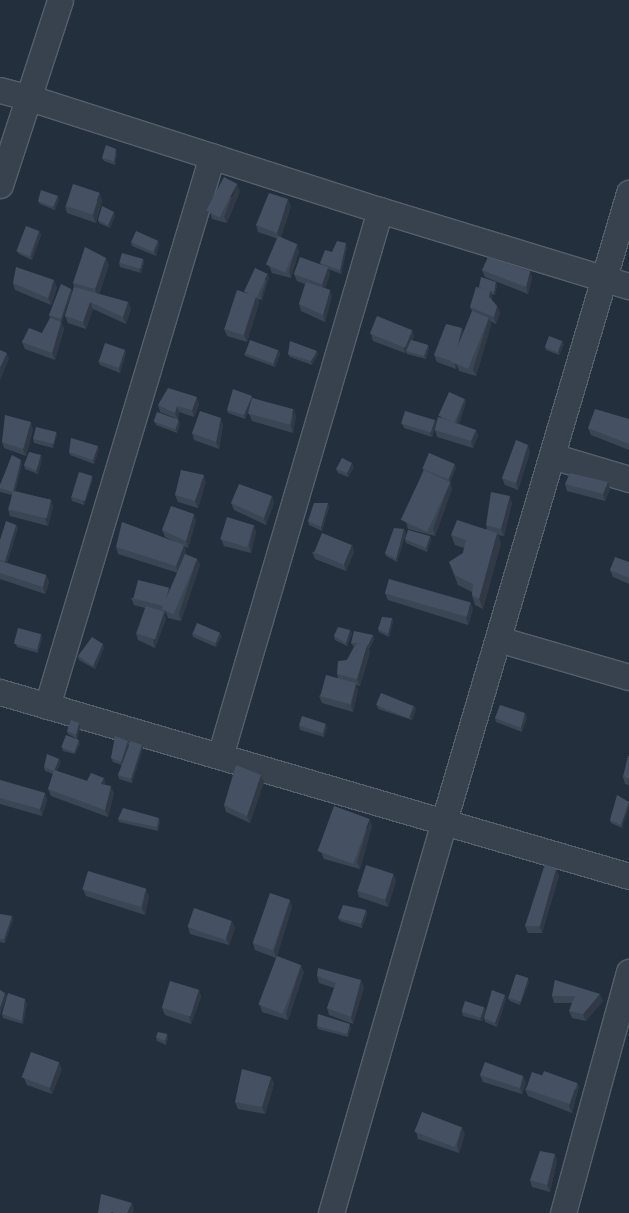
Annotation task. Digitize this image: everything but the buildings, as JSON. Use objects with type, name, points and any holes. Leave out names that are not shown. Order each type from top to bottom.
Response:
[{"type":"street","points":[[0,185],[27,96],[60,0]]},
{"type":"street","points":[[0,90],[27,96],[380,210],[629,286]]},
{"type":"street","points":[[47,706],[212,156]]},
{"type":"street","points":[[331,1213],[552,456],[602,278],[629,193]]},
{"type":"street","points":[[220,756],[380,210]]},
{"type":"street","points":[[552,456],[629,480]]},
{"type":"street","points":[[498,639],[629,677]]},
{"type":"street","points":[[0,692],[629,876]]},
{"type":"street","points":[[563,1213],[629,972]]}]
